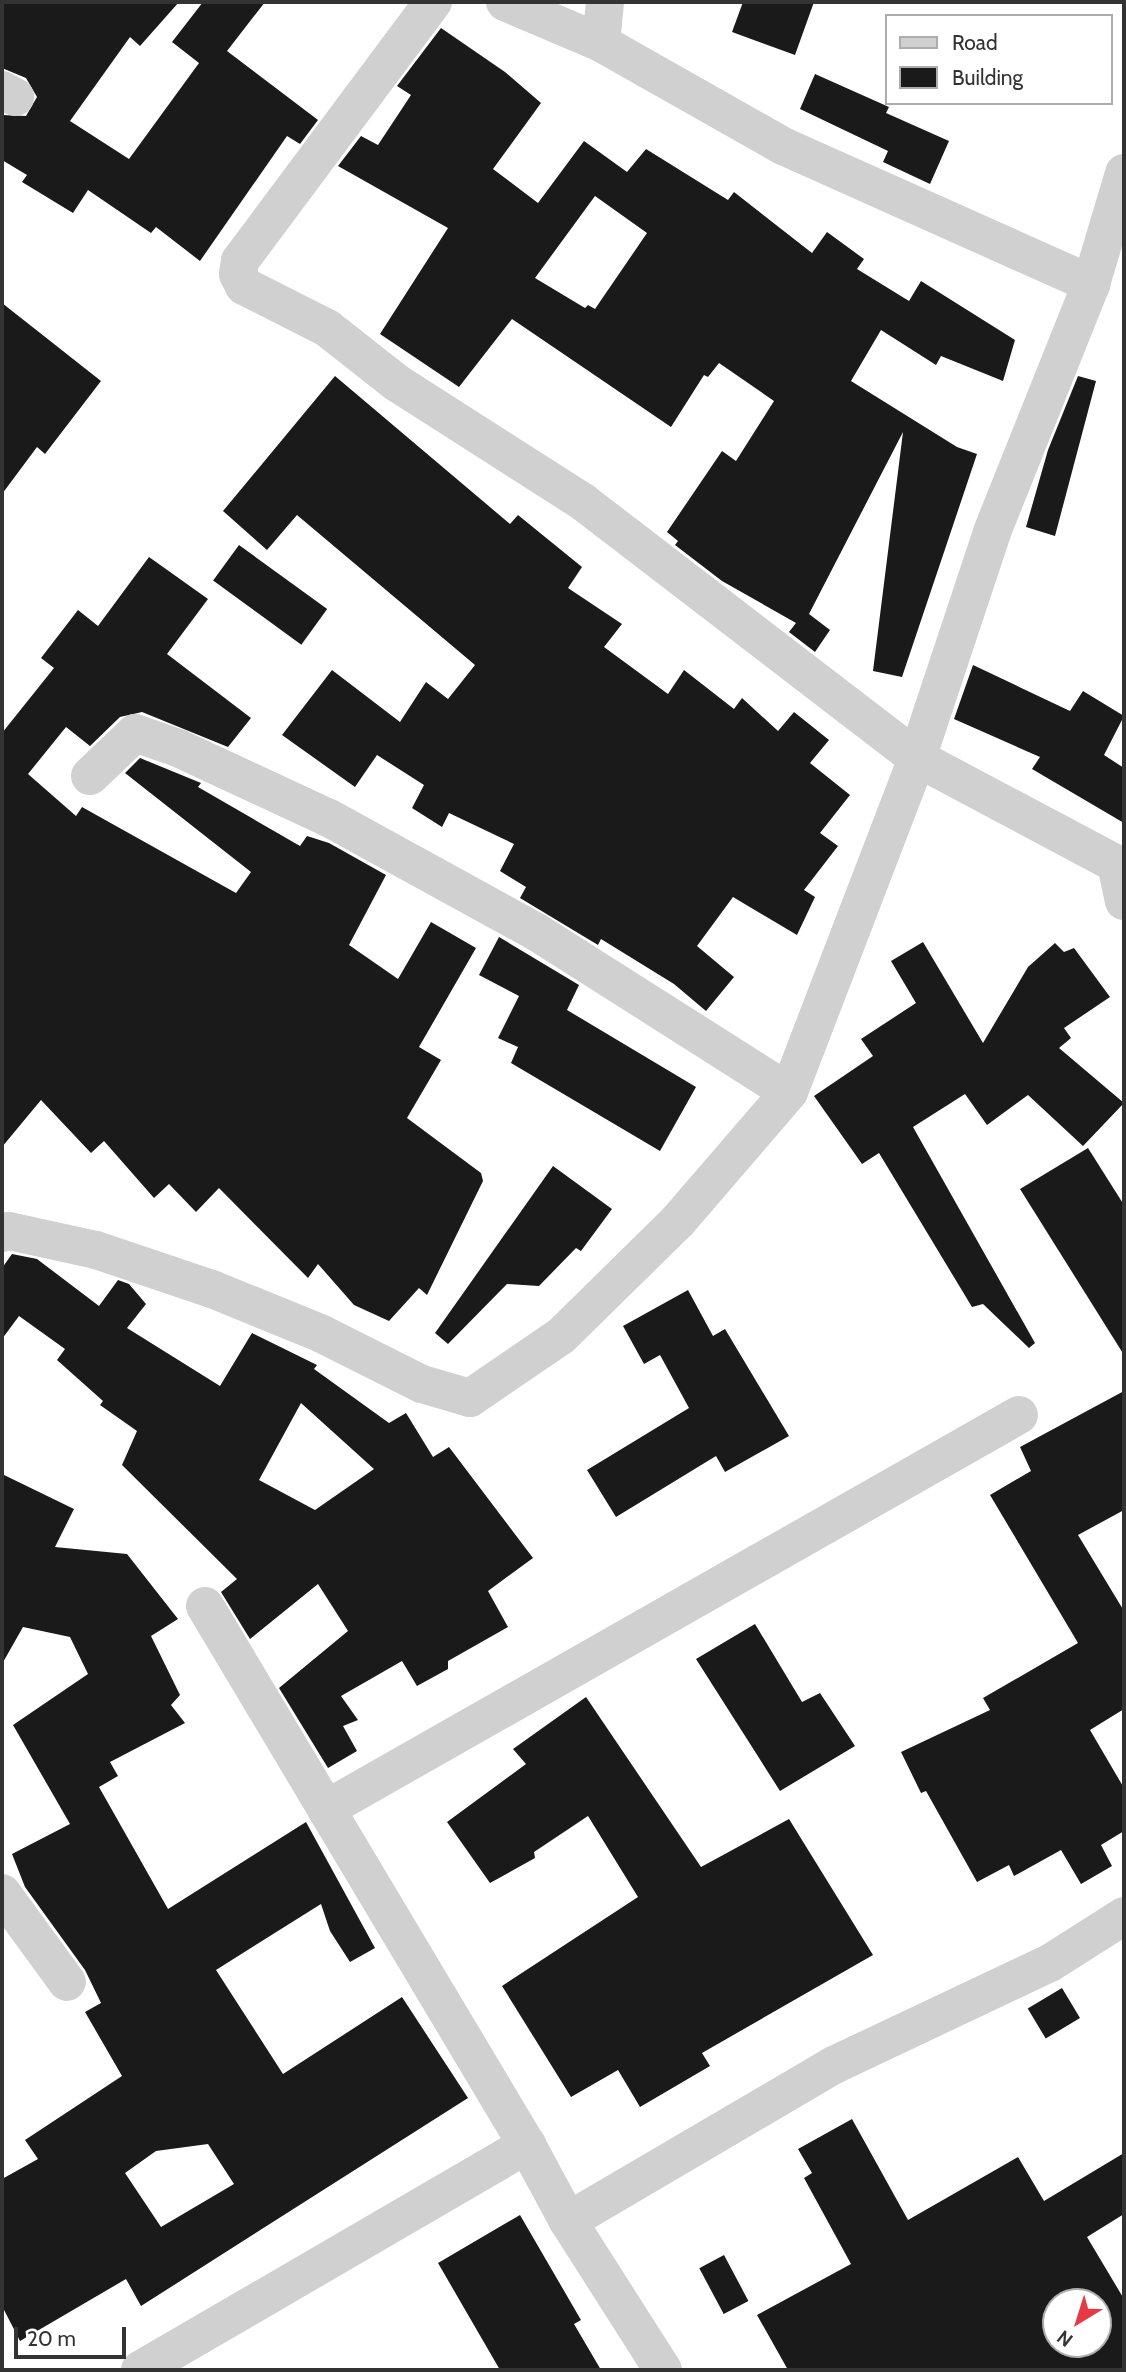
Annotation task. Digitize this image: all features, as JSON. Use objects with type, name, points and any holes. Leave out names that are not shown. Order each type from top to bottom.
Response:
[{"type":"street","points":[[433,2],[240,261],[238,274],[244,286],[327,328],[397,383],[583,502],[917,758],[1120,866],[1124,901]]},
{"type":"street","points":[[505,2],[601,43],[783,146],[1091,284]]},
{"type":"street","points":[[601,43],[605,2]]},
{"type":"street","points":[[2,1233],[9,1231],[96,1250],[212,1289],[322,1334],[422,1384],[470,1398],[561,1336],[678,1221],[789,1092],[917,758],[992,532],[1091,284],[1124,173]]},
{"type":"street","points":[[90,776],[135,733],[178,748],[329,818],[538,933],[789,1092]]},
{"type":"street","points":[[326,1809],[1019,1415]]},
{"type":"street","points":[[205,1605],[527,2145],[568,2221],[663,2370]]},
{"type":"street","points":[[2,1893],[67,1982]]},
{"type":"street","points":[[568,2221],[834,2065],[1050,1963],[1124,1916]]},
{"type":"street","points":[[140,2370],[527,2145]]},
{"type":"building","points":[[2,2],[179,2],[140,46],[130,37],[70,121],[129,159],[199,63],[172,42],[203,2],[265,2],[227,51],[318,120],[300,144],[287,136],[200,261],[156,227],[151,233],[88,190],[73,213],[22,182],[27,175],[2,160],[2,115],[26,116],[37,97],[26,78],[2,68]]},
{"type":"building","points":[[743,2],[814,2],[795,55],[732,32]]},
{"type":"building","points":[[441,28],[505,72],[541,103],[493,169],[538,203],[584,141],[627,172],[646,149],[728,200],[734,192],[812,253],[827,232],[864,259],[857,269],[909,301],[921,281],[1015,340],[1003,381],[941,356],[936,365],[881,330],[851,381],[957,447],[977,454],[902,677],[873,671],[903,432],[809,614],[830,630],[815,652],[789,632],[796,623],[722,581],[675,545],[678,541],[667,532],[722,451],[736,461],[774,401],[719,363],[708,377],[704,375],[671,427],[512,319],[459,387],[380,334],[448,228],[338,166],[361,136],[378,145],[411,95],[397,86]],"holes":[[[595,196],[647,233],[595,309],[588,305],[585,308],[535,278]]]},
{"type":"building","points":[[815,74],[889,107],[886,113],[949,141],[930,184],[883,162],[888,151],[800,109]]},
{"type":"building","points":[[2,303],[101,381],[45,454],[37,447],[2,494]]},
{"type":"building","points":[[335,376],[510,524],[518,515],[582,567],[568,588],[622,624],[604,647],[668,694],[684,670],[734,709],[742,698],[778,731],[794,712],[829,740],[810,763],[850,795],[820,833],[838,846],[804,890],[815,897],[797,935],[733,897],[697,946],[734,977],[706,1011],[674,984],[601,939],[598,945],[520,898],[526,887],[500,871],[514,844],[449,813],[442,827],[412,808],[424,785],[377,755],[355,787],[282,735],[332,670],[400,722],[426,682],[448,699],[475,665],[297,515],[267,550],[223,511]]},
{"type":"building","points":[[1078,376],[1096,381],[1055,536],[1026,527],[1048,450]]},
{"type":"building","points":[[239,545],[327,609],[301,645],[213,581]]},
{"type":"building","points":[[149,557],[208,599],[167,654],[251,718],[228,747],[142,712],[120,717],[90,746],[66,727],[28,774],[76,816],[82,807],[236,893],[251,872],[125,773],[140,758],[201,783],[198,787],[300,846],[307,836],[329,843],[386,875],[349,945],[398,979],[431,922],[476,948],[419,1047],[441,1060],[407,1118],[481,1173],[483,1181],[427,1295],[419,1288],[389,1321],[354,1305],[318,1264],[308,1278],[219,1188],[196,1212],[169,1184],[154,1198],[104,1141],[91,1153],[41,1100],[2,1147],[2,733],[54,668],[41,658],[78,610],[98,626]]},
{"type":"building","points":[[973,665],[1070,711],[1083,691],[1124,716],[1104,755],[1124,768],[1124,823],[1032,769],[1040,757],[954,719]]},
{"type":"building","points":[[499,937],[579,985],[567,1010],[696,1087],[660,1151],[511,1063],[518,1047],[498,1038],[519,996],[479,975]]},
{"type":"building","points":[[923,942],[983,1043],[1028,967],[1055,943],[1064,952],[1074,948],[1110,997],[1064,1028],[1071,1038],[1059,1048],[1124,1103],[1083,1146],[1028,1095],[987,1125],[965,1094],[913,1127],[1035,1343],[1029,1348],[983,1304],[972,1307],[879,1153],[862,1164],[814,1096],[873,1056],[861,1039],[916,1003],[891,961]]},
{"type":"building","points":[[1088,1148],[1124,1205],[1124,1355],[1020,1189]]},
{"type":"building","points":[[553,1166],[612,1209],[581,1251],[576,1248],[539,1286],[507,1284],[448,1344],[435,1333]]},
{"type":"building","points":[[12,1254],[37,1259],[99,1306],[118,1280],[129,1284],[146,1304],[127,1328],[220,1386],[252,1333],[317,1365],[314,1369],[389,1423],[406,1413],[433,1457],[449,1447],[533,1558],[488,1591],[508,1627],[448,1661],[448,1669],[417,1686],[402,1661],[341,1696],[358,1720],[343,1726],[357,1751],[328,1768],[279,1688],[348,1631],[318,1584],[250,1639],[221,1592],[237,1579],[122,1465],[137,1431],[100,1405],[103,1401],[57,1360],[65,1349],[19,1316],[2,1339],[2,1268]],"holes":[[[301,1403],[374,1469],[315,1510],[259,1480]]]},
{"type":"building","points":[[688,1290],[713,1336],[725,1329],[789,1436],[725,1472],[716,1456],[616,1517],[587,1470],[689,1408],[660,1355],[644,1364],[623,1326]]},
{"type":"building","points":[[1124,1391],[1124,1510],[1078,1535],[1124,1611],[1124,1709],[1090,1730],[1124,1788],[1124,1831],[1101,1845],[1112,1866],[1081,1884],[1061,1850],[1014,1876],[1009,1865],[977,1882],[926,1791],[921,1793],[901,1752],[990,1710],[983,1698],[1078,1643],[990,1495],[1031,1471],[1020,1447]]},
{"type":"building","points":[[2,1474],[74,1509],[55,1547],[127,1554],[178,1619],[151,1636],[180,1695],[171,1705],[185,1723],[110,1762],[118,1776],[99,1787],[168,1909],[306,1822],[375,1948],[350,1962],[330,1931],[321,1904],[216,1970],[283,2074],[402,1997],[468,2098],[141,2306],[126,2279],[20,2341],[2,2306],[2,2179],[38,2159],[25,2140],[122,2076],[85,2012],[101,2003],[85,1970],[25,1887],[12,1854],[70,1824],[13,1725],[88,1674],[70,1637],[23,1627],[2,1664]],"holes":[[[208,2144],[234,2184],[161,2227],[125,2173],[156,2151]]]},
{"type":"building","points":[[755,1624],[802,1702],[820,1693],[855,1746],[780,1791],[696,1659]]},
{"type":"building","points":[[586,1697],[701,1867],[789,1819],[873,1955],[702,2053],[710,2066],[640,2107],[618,2070],[571,2097],[502,1986],[638,1897],[588,1816],[534,1852],[535,1858],[490,1883],[447,1822],[526,1764],[513,1749]]},
{"type":"building","points":[[1062,1988],[1080,2018],[1046,2039],[1028,2009]]},
{"type":"building","points":[[852,2119],[908,2220],[1018,2157],[1044,2201],[1124,2153],[1124,2214],[1087,2237],[1124,2299],[1124,2370],[788,2370],[757,2315],[851,2264],[804,2178],[812,2173],[798,2149]]},
{"type":"building","points":[[520,2215],[581,2320],[574,2324],[601,2370],[500,2370],[438,2263]]},
{"type":"building","points":[[724,2255],[748,2301],[724,2314],[699,2268]]}]
